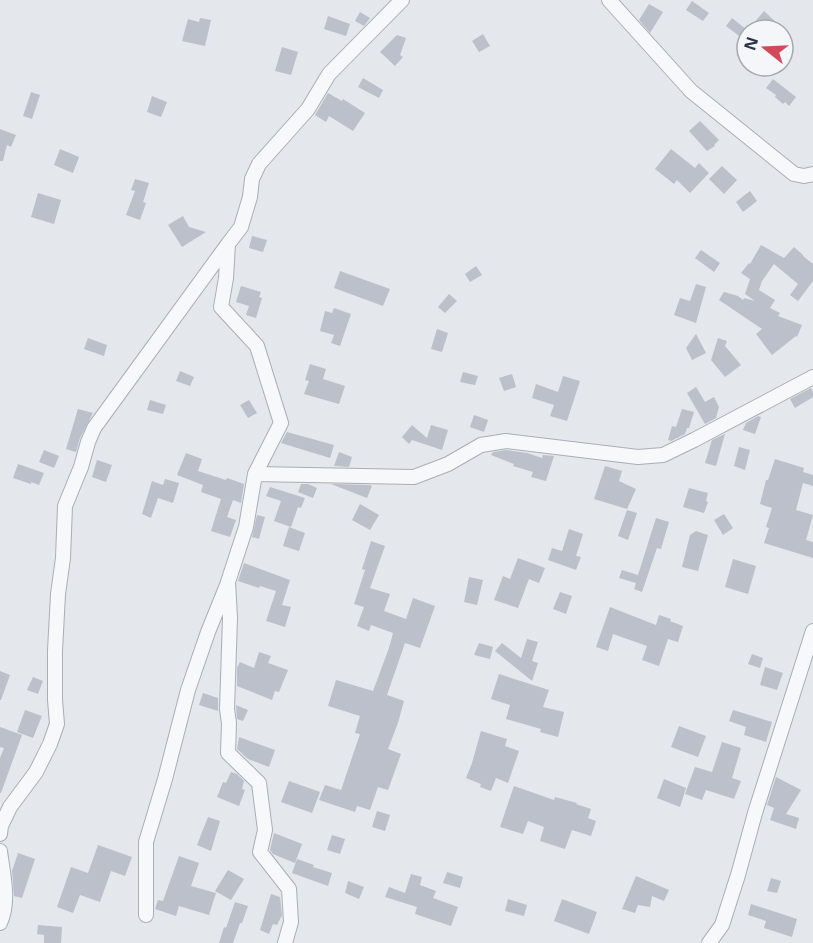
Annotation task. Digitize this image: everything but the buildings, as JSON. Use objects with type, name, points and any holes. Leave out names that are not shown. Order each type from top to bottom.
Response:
[{"type":"street","points":[[0,834],[10,807],[36,772],[57,724],[55,651],[65,506],[94,428],[241,227],[250,197],[252,179],[259,164],[308,109],[329,75],[402,0]]},
{"type":"street","points":[[609,0],[691,91],[794,174],[804,176],[813,174]]},
{"type":"street","points":[[146,915],[146,842],[188,690],[246,526],[255,474],[281,423],[257,346],[221,307],[228,244]]},
{"type":"street","points":[[255,474],[414,477],[448,464],[481,445],[506,441],[638,457],[663,455],[813,377]]},
{"type":"street","points":[[228,582],[230,618],[228,753],[259,783],[266,830],[260,852],[289,889],[291,922],[285,943]]},
{"type":"street","points":[[709,943],[722,926],[813,631]]},
{"type":"street","points":[[0,851],[5,912],[0,923]]}]
